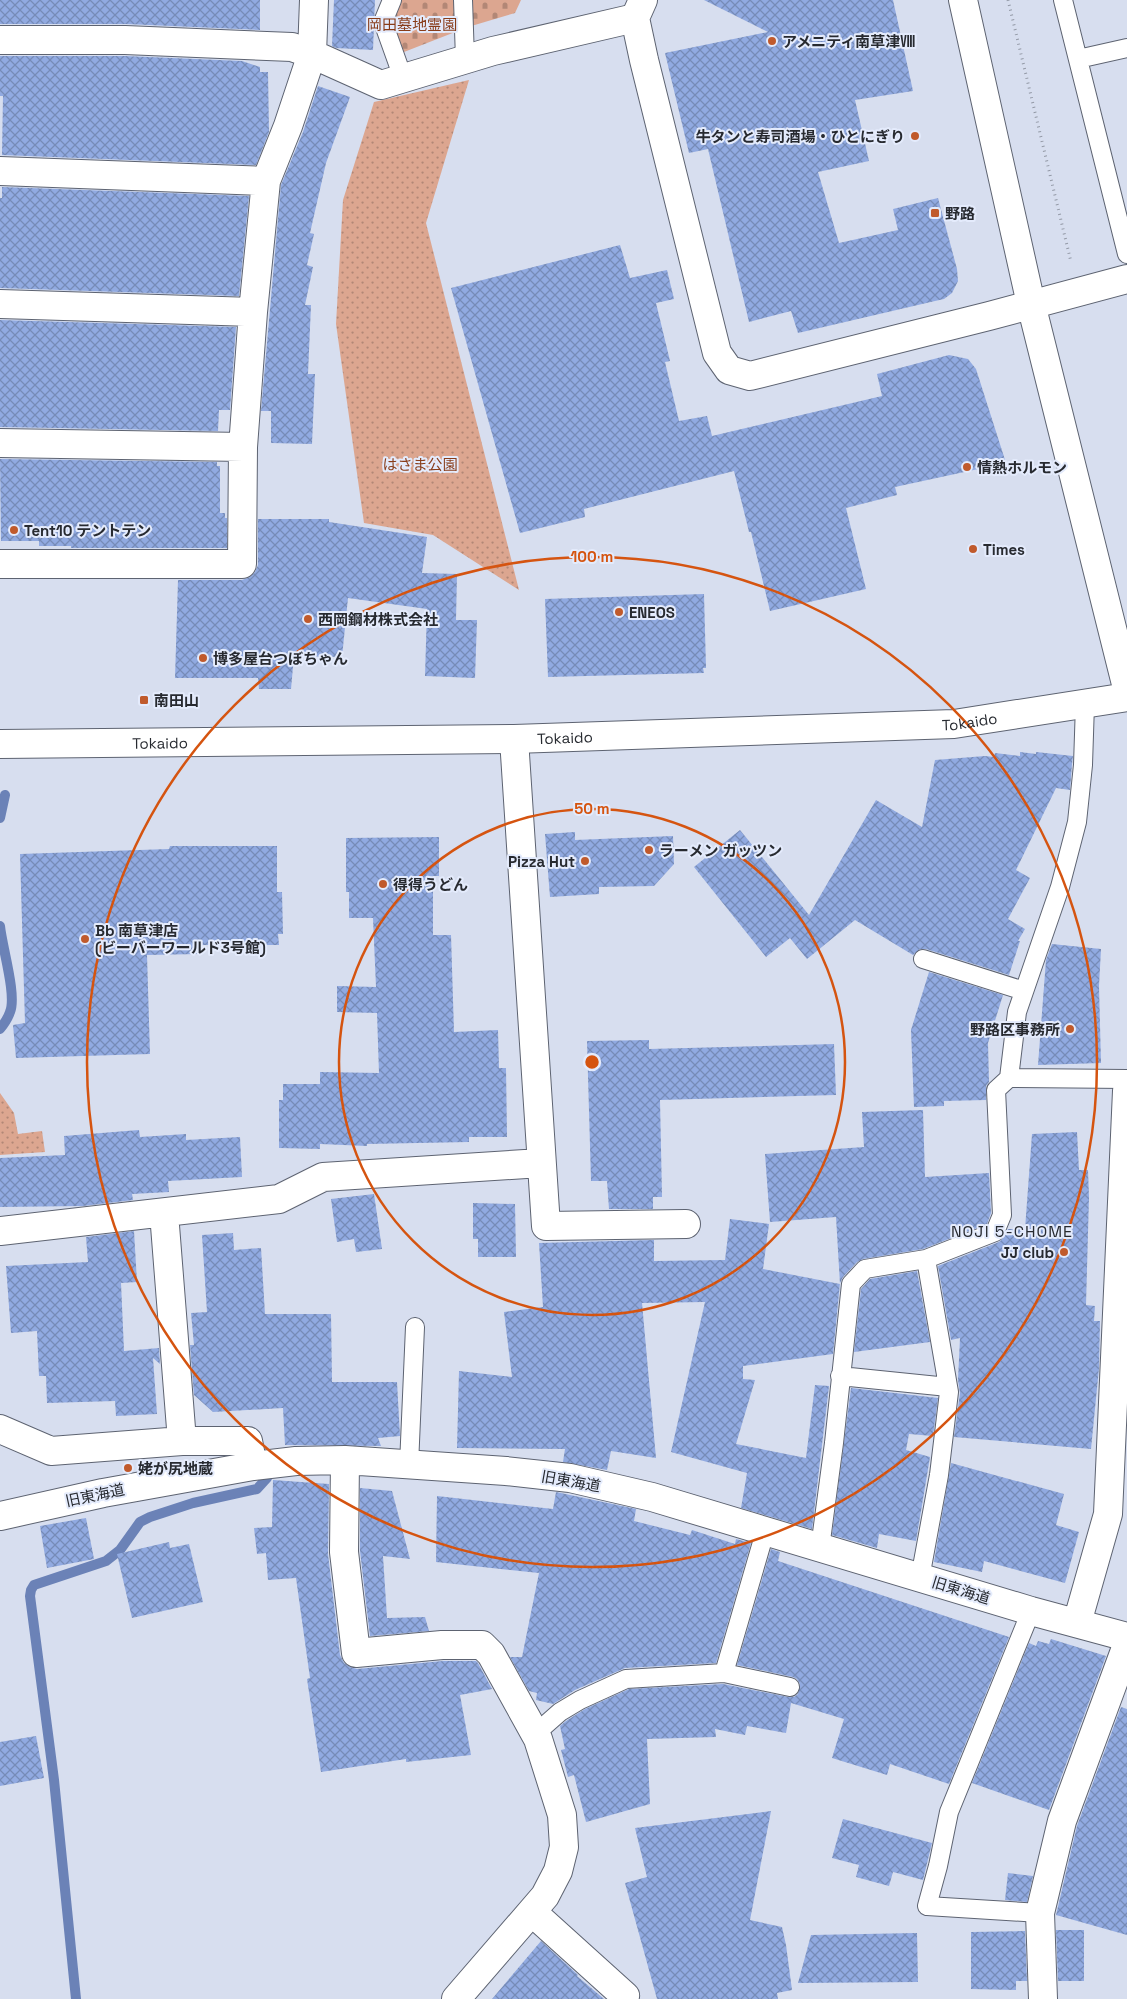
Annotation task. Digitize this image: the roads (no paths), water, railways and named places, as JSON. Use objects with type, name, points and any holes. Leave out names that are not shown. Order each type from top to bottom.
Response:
[{"type":"main road","points":[[0,564],[242,564],[243,447],[253,312],[266,181],[288,126],[312,54],[314,0]]},
{"type":"main road","points":[[963,0],[1031,304],[1127,688]]},
{"type":"main road","points":[[0,40],[144,41],[292,47],[381,84],[639,9],[646,70],[717,353],[729,370],[750,376],[1127,279]]},
{"type":"main road","points":[[0,171],[266,181]]},
{"type":"main road","points":[[0,304],[253,312]]},
{"type":"main road","points":[[0,442],[243,447]]},
{"type":"main road","name":"Tokaido","points":[[0,744],[514,739],[954,724],[1127,697]]},
{"type":"main road","points":[[514,739],[546,1226],[686,1224]]},
{"type":"main road","points":[[1076,1623],[1108,1514],[1127,1091]]},
{"type":"main road","points":[[0,1231],[279,1199],[323,1177],[541,1163]]},
{"type":"main road","points":[[164,1213],[182,1441]]},
{"type":"main road","points":[[0,1429],[50,1451],[182,1441],[248,1441],[252,1466]]},
{"type":"main road","points":[[345,1460],[344,1552],[356,1653],[442,1645],[482,1645],[491,1654],[535,1734],[552,1779],[562,1815],[564,1847],[558,1871],[545,1896],[456,1999]]},
{"type":"main road","name":"旧東海道","points":[[0,1516],[103,1493],[252,1466],[296,1461],[345,1460],[506,1471],[570,1478],[652,1497],[1031,1612],[1127,1637]]},
{"type":"main road","points":[[1043,1999],[1040,1913],[1062,1821],[1127,1645]]},
{"type":"main road","points":[[532,1912],[625,1996],[624,1999]]},
{"type":"lane","points":[[392,0],[383,22],[403,78]]},
{"type":"lane","points":[[463,0],[465,59]]},
{"type":"lane","points":[[1063,0],[1127,254]]},
{"type":"lane","points":[[1078,59],[1127,48]]},
{"type":"lane","points":[[820,1548],[834,1443],[851,1284],[865,1268],[926,1259],[996,1232],[1002,1214],[996,1090],[1009,1078],[1017,1012],[1060,887],[1077,822],[1083,766],[1085,704]]},
{"type":"lane","points":[[923,959],[1024,990]]},
{"type":"lane","points":[[1009,1078],[1127,1079]]},
{"type":"lane","points":[[920,1578],[939,1475],[948,1387],[926,1259]]},
{"type":"lane","points":[[409,1465],[415,1327]]},
{"type":"lane","points":[[840,1376],[948,1387]]},
{"type":"lane","points":[[724,1673],[765,1532]]},
{"type":"lane","points":[[1031,1612],[949,1812],[938,1866],[927,1906],[1040,1913]]},
{"type":"lane","points":[[535,1734],[560,1712],[580,1700],[626,1679],[724,1673],[790,1687]]},
{"type":"waterway","points":[[0,818],[5,795]]},
{"type":"waterway","points":[[0,926],[12,994],[10,1012],[0,1029]]},
{"type":"waterway","points":[[76,1999],[54,1780],[30,1596],[31,1590],[34,1585],[106,1561],[120,1550],[140,1522],[150,1517],[193,1503],[257,1489],[267,1478]]},
{"type":"place","name":"アメニティ南草津Ⅷ","points":[[772,41]]},
{"type":"place","name":"牛タンと寿司酒場・ひとにぎり","points":[[915,136]]},
{"type":"place","name":"野路","points":[[935,213]]},
{"type":"place","name":"情熱ホルモン","points":[[967,467]]},
{"type":"place","name":"Tent10 テントテン","points":[[14,530]]},
{"type":"place","name":"Times","points":[[973,549]]},
{"type":"place","name":"ENEOS","points":[[619,612]]},
{"type":"place","name":"西岡鋼材株式会社","points":[[308,619]]},
{"type":"place","name":"博多屋台つぼちゃん","points":[[203,658]]},
{"type":"place","name":"南田山","points":[[144,700]]},
{"type":"place","name":"ラーメン ガッツン","points":[[649,850]]},
{"type":"place","name":"Pizza Hut","points":[[585,861]]},
{"type":"place","name":"得得うどん","points":[[383,884]]},
{"type":"place","name":"Bb 南草津店 (ビーバーワールド3号館)","points":[[85,939]]},
{"type":"place","name":"野路区事務所","points":[[1070,1029]]},
{"type":"place","name":"JJ club","points":[[1064,1252]]},
{"type":"place","name":"姥が尻地蔵","points":[[128,1468]]},
{"type":"district","name":"NOJI 5-CHOME","points":[[1012,1231]]},
{"type":"park label","name":"岡田墓地霊園","points":[[412,24]]},
{"type":"park label","name":"はさま公園","points":[[420,464]]}]
